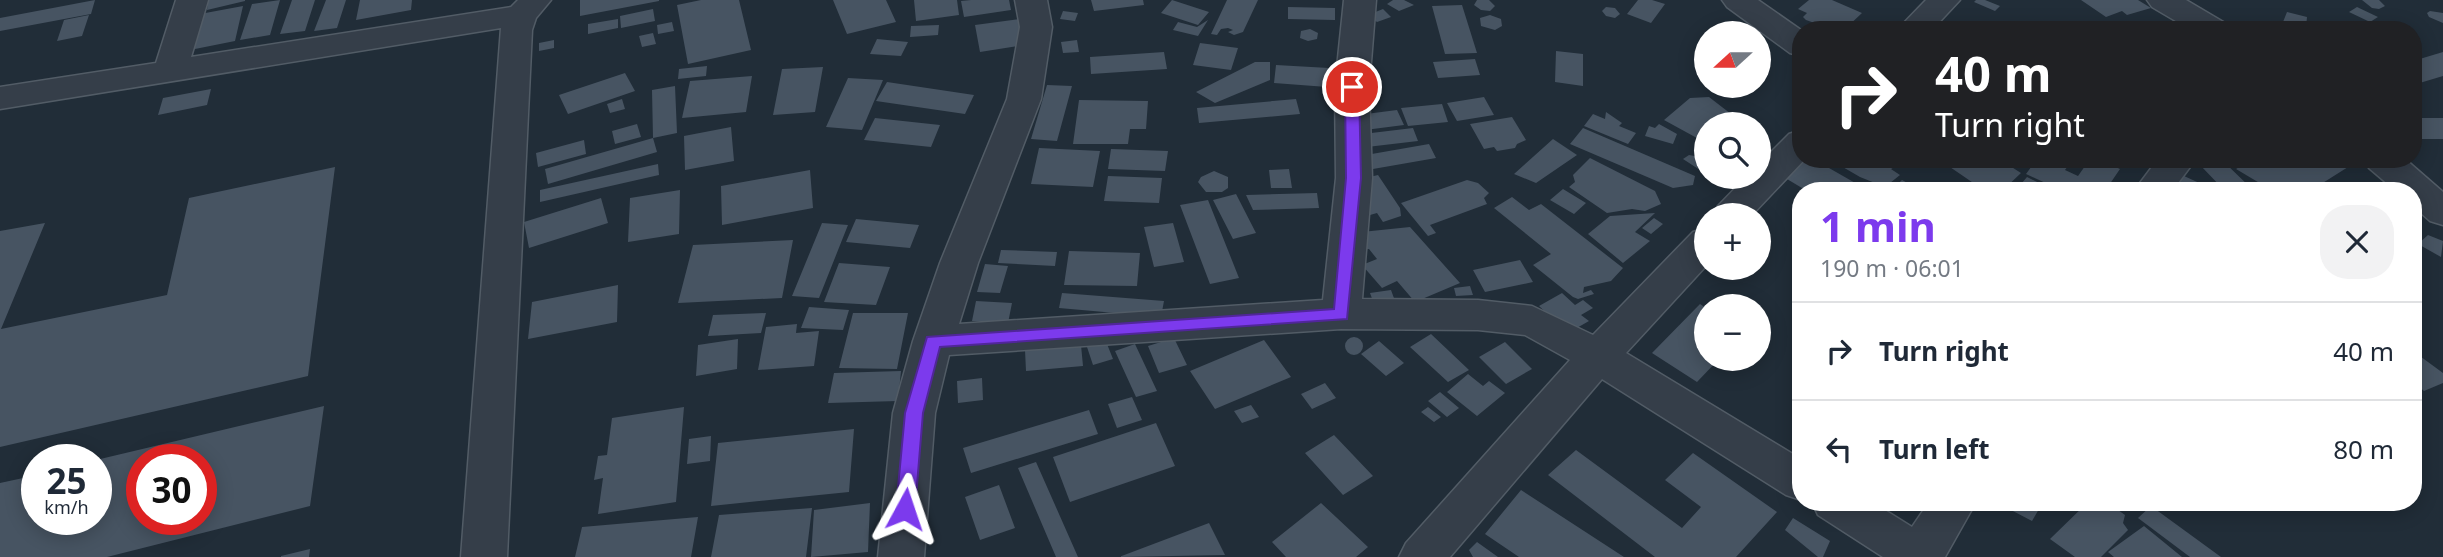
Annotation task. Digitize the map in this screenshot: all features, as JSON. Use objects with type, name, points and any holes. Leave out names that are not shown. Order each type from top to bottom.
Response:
[{"type":"street","points":[[170,71],[192,0]]},
{"type":"street","points":[[901,557],[914,413],[933,341],[960,263],[1024,99],[1036,27],[1031,0]]},
{"type":"street","points":[[1341,314],[1354,178],[1352,87],[1360,0]]},
{"type":"street","points":[[1738,0],[1792,39]]},
{"type":"street","points":[[1922,21],[1944,0]]},
{"type":"street","points":[[2163,0],[2199,21]]},
{"type":"street","points":[[0,98],[170,71],[528,7]]},
{"type":"street","points":[[484,557],[516,30],[528,7]]},
{"type":"street","points":[[1743,203],[1792,151]]},
{"type":"street","points":[[2159,182],[2171,168]]},
{"type":"street","points":[[2392,168],[2408,182]]},
{"type":"street","points":[[2422,194],[2443,212]]},
{"type":"street","points":[[1422,557],[1598,356],[1694,255]]},
{"type":"street","points":[[933,341],[1341,314],[1478,315],[1532,321],[1598,356],[1792,476]]},
{"type":"street","points":[[1848,511],[1920,556],[1948,511]]},
{"type":"building","points":[[95,0],[91,14],[0,31],[0,18]]},
{"type":"building","points":[[208,0],[245,0],[245,1],[207,10]]},
{"type":"building","points":[[280,0],[270,35],[240,40],[252,4]]},
{"type":"building","points":[[292,0],[315,0],[305,31],[280,34]]},
{"type":"building","points":[[326,0],[346,0],[337,28],[314,31]]},
{"type":"building","points":[[360,0],[412,0],[411,10],[356,20]]},
{"type":"building","points":[[580,0],[659,0],[659,1],[580,16]]},
{"type":"building","points":[[701,0],[739,0],[751,50],[688,64],[677,5]]},
{"type":"building","points":[[833,0],[886,0],[896,22],[847,34]]},
{"type":"building","points":[[914,0],[957,0],[959,15],[916,21]]},
{"type":"building","points":[[1009,0],[1011,10],[964,17],[961,1]]},
{"type":"building","points":[[1091,0],[1143,0],[1144,5],[1094,11]]},
{"type":"building","points":[[1172,0],[1209,12],[1198,25],[1161,13]]},
{"type":"building","points":[[1227,0],[1258,0],[1243,32],[1234,35],[1228,32],[1233,30],[1228,28],[1221,29],[1217,35],[1211,34]]},
{"type":"building","points":[[1393,0],[1404,0],[1414,5],[1399,11],[1387,4]]},
{"type":"building","points":[[1477,0],[1489,0],[1495,6],[1490,11],[1481,10],[1474,5]]},
{"type":"building","points":[[1638,0],[1665,4],[1651,23],[1627,14]]},
{"type":"building","points":[[1809,0],[1832,0],[1862,13],[1854,21],[1809,21],[1803,17],[1807,13],[1798,9]]},
{"type":"building","points":[[1985,0],[2000,6],[1995,11],[1974,2]]},
{"type":"building","points":[[2081,0],[2138,0],[2151,8],[2127,15],[2122,11],[2106,17]]},
{"type":"building","points":[[2362,0],[2379,0],[2385,6],[2372,8]]},
{"type":"building","points":[[1462,5],[1477,53],[1445,54],[1432,6]]},
{"type":"building","points":[[243,6],[235,41],[190,50],[200,14]]},
{"type":"building","points":[[1288,7],[1335,8],[1335,20],[1288,19]]},
{"type":"building","points":[[1606,7],[1615,8],[1620,14],[1615,18],[1606,16],[1602,11]]},
{"type":"building","points":[[2357,7],[2378,17],[2368,21],[2349,12]]},
{"type":"building","points":[[653,9],[655,21],[621,28],[620,16]]},
{"type":"building","points":[[1383,9],[1391,17],[1377,22],[1368,15]]},
{"type":"building","points":[[1063,11],[1078,13],[1075,21],[1060,19]]},
{"type":"building","points":[[2287,12],[2307,17],[2307,21],[2283,21]]},
{"type":"building","points":[[2427,13],[2443,13],[2443,23],[2429,17]]},
{"type":"building","points":[[89,15],[82,36],[57,41],[64,20]]},
{"type":"building","points":[[1490,15],[1501,19],[1502,26],[1495,30],[1481,26],[1480,18]]},
{"type":"building","points":[[618,19],[618,28],[588,34],[588,24]]},
{"type":"building","points":[[1020,19],[1025,45],[980,52],[975,25]]},
{"type":"building","points":[[1208,20],[1198,36],[1173,30],[1178,22],[1197,27]]},
{"type":"building","points":[[672,22],[674,31],[658,34],[657,25]]},
{"type":"building","points":[[939,25],[938,35],[910,37],[911,26]]},
{"type":"building","points":[[1310,29],[1318,33],[1317,39],[1308,41],[1300,38],[1301,31]]},
{"type":"building","points":[[653,33],[656,44],[642,47],[639,36]]},
{"type":"building","points":[[877,39],[908,42],[901,56],[870,54]]},
{"type":"building","points":[[554,40],[554,48],[539,51],[539,43]]},
{"type":"building","points":[[1077,40],[1079,52],[1063,53],[1061,42]]},
{"type":"building","points":[[1200,43],[1238,48],[1231,70],[1193,65]]},
{"type":"building","points":[[1556,51],[1583,54],[1583,86],[1555,82]]},
{"type":"building","points":[[1164,52],[1167,69],[1091,74],[1090,57]]},
{"type":"building","points":[[2443,52],[2443,76],[2422,82],[2422,58]]},
{"type":"building","points":[[1475,59],[1480,75],[1438,78],[1433,62]]},
{"type":"building","points":[[1255,62],[1270,62],[1270,80],[1215,103],[1196,92]]},
{"type":"building","points":[[1276,65],[1329,68],[1327,87],[1274,83]]},
{"type":"building","points":[[707,66],[706,76],[678,79],[679,69]]},
{"type":"building","points":[[823,67],[815,112],[773,115],[782,69]]},
{"type":"building","points":[[625,73],[635,91],[568,114],[559,95]]},
{"type":"building","points":[[752,76],[746,112],[682,118],[690,81]]},
{"type":"building","points":[[848,78],[883,80],[862,130],[826,127]]},
{"type":"building","points":[[887,82],[974,95],[965,114],[876,101]]},
{"type":"building","points":[[1047,85],[1072,86],[1057,141],[1031,139]]},
{"type":"building","points":[[675,86],[677,133],[653,138],[652,90]]},
{"type":"building","points":[[211,89],[207,105],[158,115],[163,98]]},
{"type":"building","points":[[1484,97],[1494,115],[1457,121],[1447,103]]},
{"type":"building","points":[[1690,98],[1710,98],[1728,112],[1694,112],[1694,136],[1664,120]]},
{"type":"building","points":[[622,99],[625,109],[610,113],[607,104]]},
{"type":"building","points":[[1296,99],[1300,114],[1199,123],[1197,108]]},
{"type":"building","points":[[1079,100],[1148,101],[1146,129],[1130,129],[1128,144],[1073,144]]},
{"type":"building","points":[[1442,104],[1448,122],[1408,126],[1401,108]]},
{"type":"building","points":[[1397,110],[1404,125],[1365,130],[1358,115]]},
{"type":"building","points":[[1606,112],[1622,123],[1619,126],[1636,133],[1628,144],[1584,126],[1593,114],[1605,119]]},
{"type":"building","points":[[1512,117],[1526,140],[1515,148],[1497,151],[1494,147],[1484,149],[1470,124]]},
{"type":"building","points":[[875,118],[940,125],[931,147],[864,140]]},
{"type":"building","points":[[2422,118],[2443,118],[2443,139],[2422,139]]},
{"type":"building","points":[[637,124],[641,137],[615,144],[612,131]]},
{"type":"building","points":[[1659,124],[1677,134],[1673,144],[1645,136],[1649,126],[1655,128]]},
{"type":"building","points":[[731,127],[734,161],[685,170],[684,136]]},
{"type":"building","points":[[1413,128],[1418,141],[1367,147],[1363,134]]},
{"type":"building","points":[[1583,128],[1694,176],[1693,185],[1673,188],[1570,144]]},
{"type":"building","points":[[653,138],[657,152],[548,184],[545,169]]},
{"type":"building","points":[[1553,139],[1577,155],[1536,183],[1514,174]]},
{"type":"building","points":[[584,140],[586,154],[538,167],[536,153]]},
{"type":"building","points":[[1429,144],[1436,158],[1373,169],[1366,155]]},
{"type":"building","points":[[1039,148],[1100,151],[1093,187],[1031,184]]},
{"type":"building","points":[[1111,149],[1168,151],[1165,171],[1108,169]]},
{"type":"building","points":[[1689,155],[1694,156],[1694,166],[1683,159]]},
{"type":"building","points":[[1590,158],[1655,191],[1661,204],[1645,211],[1632,209],[1607,213],[1569,187],[1575,182],[1573,175]]},
{"type":"building","points":[[658,164],[659,175],[540,202],[540,190]]},
{"type":"building","points":[[335,167],[308,376],[0,447],[0,231],[45,223],[1,329],[167,295],[189,198]]},
{"type":"building","points":[[1792,168],[1829,168],[1854,182],[1792,182],[1782,176]]},
{"type":"building","points":[[1844,168],[1893,168],[1900,175],[1891,182],[1872,182]]},
{"type":"building","points":[[1951,168],[2013,168],[2021,173],[2012,182],[1972,182]]},
{"type":"building","points":[[2030,168],[2066,168],[2065,170],[2078,176],[2084,168],[2120,169],[2111,182],[2043,182],[2026,174]]},
{"type":"building","points":[[2203,168],[2230,168],[2245,182],[2216,182]]},
{"type":"building","points":[[2346,168],[2324,182],[2258,182],[2236,169]]},
{"type":"building","points":[[1289,169],[1292,188],[1271,188],[1269,170]]},
{"type":"building","points":[[810,170],[813,208],[722,225],[721,186]]},
{"type":"building","points":[[1214,171],[1228,177],[1228,188],[1222,192],[1206,192],[1198,182],[1201,177]]},
{"type":"building","points":[[1378,175],[1400,208],[1401,216],[1383,222],[1377,213],[1363,217],[1357,180]]},
{"type":"building","points":[[1108,176],[1162,178],[1159,203],[1104,201]]},
{"type":"building","points":[[2184,176],[2197,182],[2180,182]]},
{"type":"building","points":[[2027,177],[2037,182],[2023,182]]},
{"type":"building","points":[[1467,180],[1478,183],[1489,193],[1484,198],[1487,204],[1430,225],[1436,233],[1428,236],[1401,203]]},
{"type":"building","points":[[1563,189],[1586,203],[1574,214],[1550,200]]},
{"type":"building","points":[[680,190],[679,234],[628,242],[630,198]]},
{"type":"building","points":[[1317,193],[1319,208],[1253,210],[1246,195]]},
{"type":"building","points":[[1236,194],[1256,233],[1233,239],[1213,200]]},
{"type":"building","points":[[1512,197],[1529,210],[1541,204],[1623,268],[1611,281],[1584,287],[1583,293],[1591,290],[1594,294],[1578,299],[1573,297],[1533,265],[1551,254],[1494,208]]},
{"type":"building","points":[[601,198],[608,223],[529,248],[524,222]]},
{"type":"building","points":[[1208,200],[1239,278],[1210,284],[1180,205]]},
{"type":"building","points":[[1655,213],[1635,232],[1650,241],[1623,263],[1588,234],[1610,216]]},
{"type":"building","points":[[1654,218],[1663,224],[1651,234],[1642,228]]},
{"type":"building","points":[[856,219],[919,225],[910,248],[846,242]]},
{"type":"building","points":[[822,223],[848,225],[819,298],[792,296]]},
{"type":"building","points":[[1173,223],[1184,262],[1154,267],[1144,227]]},
{"type":"building","points":[[1410,227],[1460,283],[1415,302],[1397,281],[1382,288],[1362,265],[1377,259],[1369,249],[1357,250],[1352,233]]},
{"type":"building","points":[[2428,235],[2443,241],[2441,257],[2422,246],[2422,240]]},
{"type":"building","points":[[793,240],[782,298],[678,303],[693,245]]},
{"type":"building","points":[[1001,250],[1057,252],[1055,266],[998,263]]},
{"type":"building","points":[[1069,251],[1140,253],[1137,286],[1064,285]]},
{"type":"building","points":[[1520,260],[1533,282],[1485,292],[1473,270]]},
{"type":"building","points":[[839,263],[890,267],[876,305],[824,302]]},
{"type":"building","points":[[985,264],[1008,266],[1000,293],[977,292]]},
{"type":"building","points":[[618,285],[617,322],[528,339],[532,302]]},
{"type":"building","points":[[1470,286],[1473,295],[1456,296],[1454,288]]},
{"type":"building","points":[[1391,290],[1395,301],[1374,304],[1370,293]]},
{"type":"building","points":[[1062,293],[1164,301],[1161,317],[1059,308]]},
{"type":"building","points":[[1562,293],[1575,305],[1583,300],[1593,308],[1581,315],[1589,321],[1568,333],[1539,306]]},
{"type":"building","points":[[976,301],[1012,303],[1008,323],[972,321]]},
{"type":"building","points":[[809,307],[849,310],[843,330],[801,328]]},
{"type":"building","points":[[1694,310],[1694,371],[1708,371],[1697,382],[1652,353]]},
{"type":"building","points":[[766,313],[761,333],[708,336],[713,315]]},
{"type":"building","points":[[853,313],[908,313],[897,369],[839,368]]},
{"type":"building","points":[[797,324],[796,333],[819,331],[814,366],[758,370],[766,327]]},
{"type":"building","points":[[1431,334],[1469,370],[1448,382],[1410,347]]},
{"type":"building","points":[[1354,337],[1360,340],[1363,346],[1360,352],[1354,355],[1348,352],[1345,346],[1348,340]]},
{"type":"building","points":[[1174,338],[1187,365],[1159,373],[1148,346]]},
{"type":"building","points":[[738,339],[737,369],[696,376],[698,345]]},
{"type":"building","points":[[1105,339],[1113,359],[1093,365],[1086,344]]},
{"type":"building","points":[[1264,340],[1291,377],[1215,409],[1190,371]]},
{"type":"building","points":[[1379,341],[1404,363],[1386,376],[1361,354]]},
{"type":"building","points":[[1505,342],[1532,369],[1506,384],[1479,357]]},
{"type":"building","points":[[1135,344],[1157,391],[1136,397],[1115,351]]},
{"type":"building","points":[[1081,345],[1083,366],[1026,371],[1025,350]]},
{"type":"building","points":[[2422,358],[2443,373],[2443,383],[2424,391]]},
{"type":"building","points":[[901,371],[898,401],[828,403],[834,373]]},
{"type":"building","points":[[1468,374],[1483,386],[1489,381],[1505,393],[1477,416],[1447,392]]},
{"type":"building","points":[[982,378],[983,400],[958,403],[957,381]]},
{"type":"building","points":[[1325,383],[1336,398],[1312,409],[1301,394]]},
{"type":"building","points":[[1440,392],[1459,408],[1447,417],[1428,401]]},
{"type":"building","points":[[1132,397],[1142,420],[1117,428],[1108,404]]},
{"type":"building","points":[[1251,405],[1259,417],[1242,423],[1234,411]]},
{"type":"building","points":[[324,406],[310,506],[217,529],[217,444],[164,444]]},
{"type":"building","points":[[684,407],[676,502],[598,514],[603,478],[594,480],[598,456],[607,455],[612,418]]},
{"type":"building","points":[[1428,407],[1441,417],[1434,422],[1421,412]]},
{"type":"building","points":[[1089,410],[1098,434],[971,473],[963,448]]},
{"type":"building","points":[[1156,423],[1175,466],[1070,502],[1053,457]]},
{"type":"building","points":[[854,429],[849,492],[711,506],[718,443]]},
{"type":"building","points":[[1334,435],[1373,476],[1343,495],[1305,453]]},
{"type":"building","points":[[711,436],[710,461],[687,464],[689,439]]},
{"type":"building","points":[[1576,450],[1682,528],[1701,507],[1665,480],[1693,453],[1777,512],[1736,557],[1655,557],[1548,475]]},
{"type":"building","points":[[126,453],[126,535],[195,535],[107,557],[0,557],[0,483],[21,478],[21,535],[112,535],[112,456]]},
{"type":"building","points":[[1036,462],[1078,557],[1056,557],[1018,468]]},
{"type":"building","points":[[999,485],[1015,528],[980,540],[965,497]]},
{"type":"building","points":[[1521,490],[1624,557],[1519,557],[1485,534]]},
{"type":"building","points":[[870,503],[868,552],[811,557],[814,510]]},
{"type":"building","points":[[1321,503],[1368,547],[1356,557],[1286,557],[1272,542]]},
{"type":"building","points":[[812,508],[806,557],[711,557],[719,515]]},
{"type":"building","points":[[2013,511],[2038,511],[2032,521]]},
{"type":"building","points":[[2079,511],[2119,511],[2125,515],[2123,523],[2128,530],[2101,557],[2075,557],[2050,539]]},
{"type":"building","points":[[2146,511],[2158,511],[2221,557],[2190,557],[2138,518]]},
{"type":"building","points":[[698,517],[691,557],[575,557],[582,527]]},
{"type":"building","points":[[1793,518],[1830,541],[1823,557],[1818,557],[1785,530]]},
{"type":"building","points":[[1209,523],[1225,555],[1119,557]]},
{"type":"building","points":[[2144,526],[2182,557],[2114,557],[2108,552]]},
{"type":"building","points":[[1477,542],[1498,557],[1473,557],[1469,550]]},
{"type":"building","points":[[310,549],[309,557],[281,557],[281,556]]},
{"type":"route","points":[[905,509],[914,413],[933,341],[1341,314],[1354,178],[1352,87]]}]
